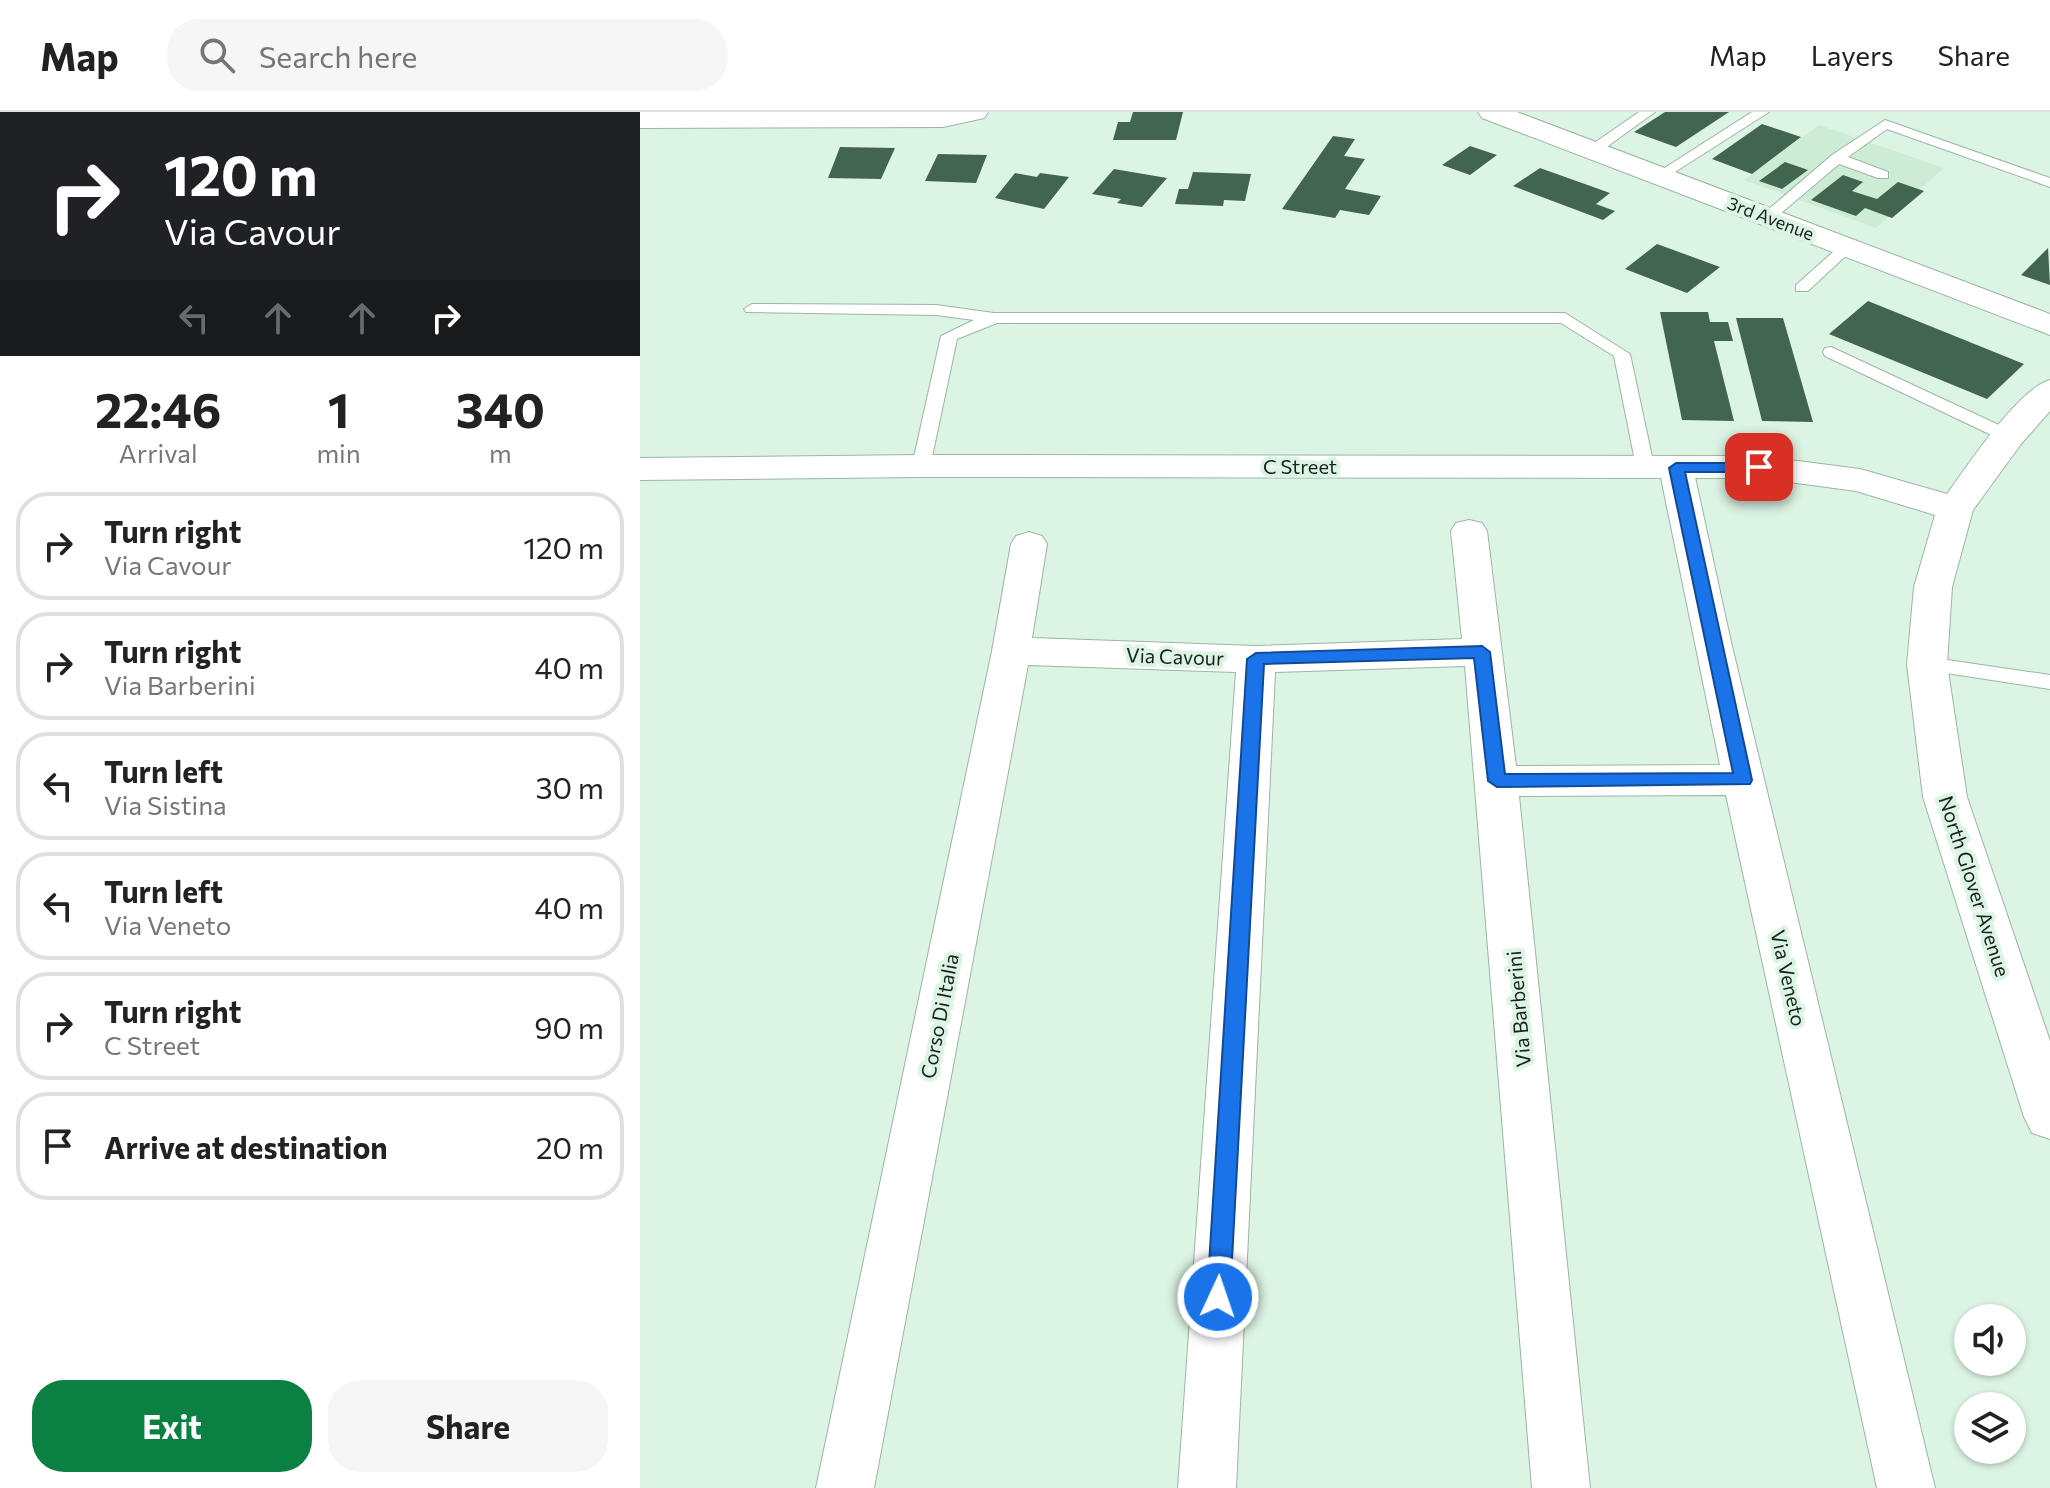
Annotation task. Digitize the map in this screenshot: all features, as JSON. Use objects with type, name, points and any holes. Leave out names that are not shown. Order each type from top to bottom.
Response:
[{"type":"street","points":[[640,120],[943,119],[975,112]]},
{"type":"street","name":"3rd Avenue","points":[[1492,112],[2050,325]]},
{"type":"street","points":[[1955,509],[2008,436],[2050,390]]},
{"type":"street","name":"C Street","points":[[640,469],[921,466],[1759,467],[1826,474],[1892,488],[1955,509]]},
{"type":"street","name":"Via Veneto","points":[[1661,467],[1743,780],[1906,1488]]},
{"type":"street","name":"North Glover Avenue","points":[[1955,509],[1933,587],[1927,664],[1945,797],[2050,1117]]},
{"type":"street","name":"Via Barberini","points":[[1469,531],[1497,781],[1561,1488]]},
{"type":"street","name":"Corso Di Italia","points":[[845,1488],[1011,651],[1029,544]]},
{"type":"street","name":"Via Cavour","points":[[1011,651],[1256,659],[1482,652]]},
{"type":"street","points":[[1207,1488],[1256,659]]},
{"type":"street","points":[[1497,781],[1743,780]]},
{"type":"lane","points":[[1592,151],[1648,112]]},
{"type":"lane","points":[[1659,176],[1762,112]]},
{"type":"lane","points":[[1768,217],[1837,158],[1885,124],[2050,183]]},
{"type":"lane","points":[[1837,158],[1883,175]]},
{"type":"lane","points":[[1802,288],[1847,247]]},
{"type":"lane","points":[[752,309],[936,310],[995,318],[1565,318],[1622,354],[1661,467]]},
{"type":"lane","points":[[921,466],[949,336],[995,318]]},
{"type":"lane","points":[[1831,352],[2008,436]]},
{"type":"lane","points":[[1927,664],[2050,682]]},
{"type":"shaded area","points":[[1819,125],[1944,168],[1876,228],[1744,180]]},
{"type":"building","points":[[1133,112],[1183,112],[1176,140],[1113,140],[1118,122],[1130,122]]},
{"type":"building","points":[[1665,112],[1729,112],[1676,147],[1634,132]]},
{"type":"building","points":[[1762,124],[1801,137],[1752,174],[1712,159]]},
{"type":"building","points":[[1333,136],[1355,139],[1344,156],[1365,159],[1345,189],[1381,196],[1369,215],[1340,210],[1335,218],[1282,209]]},
{"type":"building","points":[[1470,146],[1497,155],[1470,175],[1442,165]]},
{"type":"building","points":[[840,147],[895,148],[881,179],[828,178]]},
{"type":"building","points":[[938,154],[987,155],[976,183],[925,181]]},
{"type":"building","points":[[1785,162],[1808,170],[1782,189],[1759,181]]},
{"type":"building","points":[[1540,168],[1610,193],[1596,204],[1615,211],[1603,220],[1513,186]]},
{"type":"building","points":[[1114,169],[1167,178],[1142,207],[1117,203],[1121,199],[1092,194]]},
{"type":"building","points":[[1193,172],[1251,174],[1245,201],[1224,200],[1223,206],[1175,204],[1179,189],[1188,189]]},
{"type":"building","points":[[1015,173],[1069,177],[1044,209],[995,198]]},
{"type":"building","points":[[1843,175],[1863,182],[1852,191],[1877,199],[1898,182],[1924,191],[1892,218],[1865,208],[1856,216],[1811,200]]},
{"type":"building","points":[[1657,244],[1720,267],[1687,293],[1625,269]]},
{"type":"building","points":[[2048,248],[2050,285],[2021,275]]},
{"type":"building","points":[[1868,301],[2024,364],[1987,399],[1829,334]]},
{"type":"building","points":[[1660,312],[1708,312],[1710,322],[1728,322],[1733,341],[1714,341],[1734,421],[1682,420]]},
{"type":"building","points":[[1736,318],[1783,318],[1813,422],[1762,421]]},
{"type":"route","points":[[1218,1297],[1256,659],[1482,652],[1497,781],[1743,780],[1676,468],[1759,467]]}]
